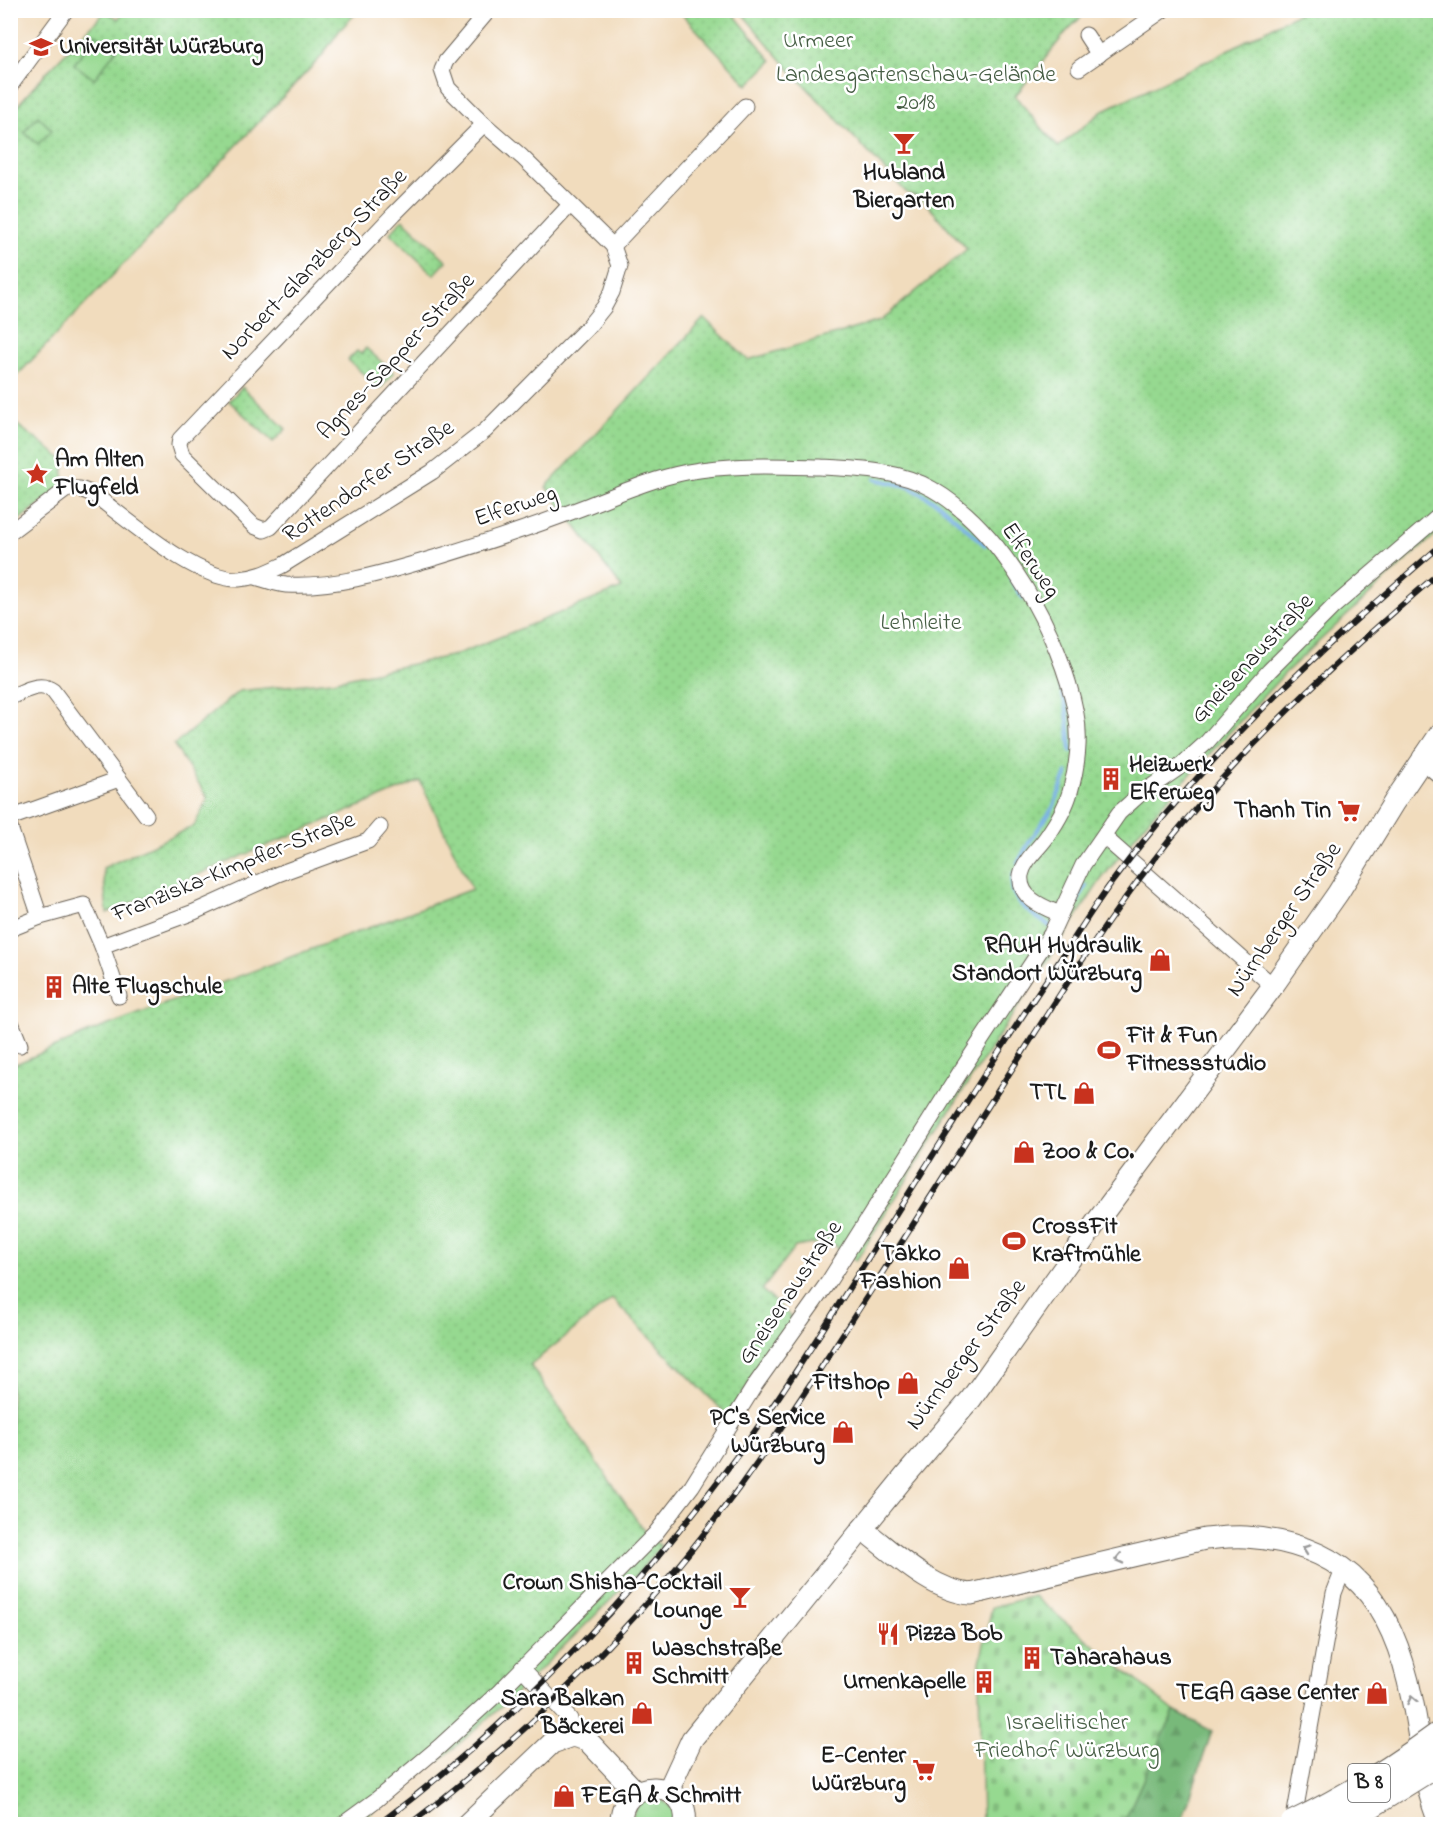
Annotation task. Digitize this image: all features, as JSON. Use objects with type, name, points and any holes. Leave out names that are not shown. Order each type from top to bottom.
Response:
[{"type":"highway","name":"B 8","points":[[1294,1824],[1343,1799],[1440,1735]]},
{"type":"highway","name":"B 8","points":[[1340,1824],[1440,1761]]},
{"type":"street","points":[[10,86],[66,10]]},
{"type":"street","points":[[489,10],[452,53],[442,70],[448,88],[613,246],[745,106]]},
{"type":"street","points":[[1079,68],[1163,10]]},
{"type":"street","points":[[1086,35],[1099,55]]},
{"type":"street","name":"Norbert-Glanzberg-Straße","points":[[254,526],[182,455],[180,439],[394,214],[484,124]]},
{"type":"street","name":"Agnes-Sapper-Straße","points":[[254,526],[264,530],[271,527],[570,205]]},
{"type":"street","name":"Rottendorfer Straße","points":[[10,532],[68,489],[80,489],[93,494],[175,555],[220,577],[237,579],[256,577],[283,565],[432,472],[486,430],[588,327],[604,307],[612,292],[620,266],[613,246]]},
{"type":"street","name":"Elferweg","points":[[256,577],[282,585],[307,585],[353,580],[387,572],[580,509],[645,483],[686,472],[738,467],[794,466],[852,469],[902,476],[933,490],[979,525],[1002,552],[1040,612],[1067,679],[1077,725],[1076,768],[1069,796],[1060,816],[1025,865],[1021,876],[1026,895],[1036,903],[1060,914]]},
{"type":"street","name":"Gneisenaustraße","points":[[1104,837],[1119,813],[1139,795],[1177,769],[1207,742],[1269,671],[1333,607],[1440,515]]},
{"type":"street","points":[[10,697],[40,686],[46,686],[52,691],[146,815]]},
{"type":"street","name":"Nürnberger Straße","points":[[668,1791],[692,1740],[862,1529],[971,1399],[1095,1224],[1273,986],[1338,893],[1440,734]]},
{"type":"street","points":[[1423,758],[1440,772]]},
{"type":"street","points":[[10,818],[119,779]]},
{"type":"street","name":"Franziska-Kimpfler-Straße","points":[[102,946],[194,912],[278,874],[368,841],[380,827]]},
{"type":"street","points":[[10,828],[40,917],[10,929]]},
{"type":"street","points":[[1060,914],[1083,865],[1104,837],[1273,986]]},
{"type":"street","name":"Franziska-Kimpfler-Straße","points":[[40,917],[84,904],[102,946],[119,996]]},
{"type":"street","name":"Gneisenaustraße","points":[[343,1824],[376,1800],[439,1747],[522,1668],[655,1534],[692,1486],[755,1385],[828,1281],[1051,934],[1060,914]]},
{"type":"street","points":[[10,1020],[20,1045]]},
{"type":"street","points":[[862,1529],[914,1571],[960,1593],[971,1594],[1205,1539],[1244,1537],[1286,1542],[1320,1555],[1362,1584],[1380,1608],[1389,1625],[1402,1656],[1429,1788],[1440,1824]]},
{"type":"street","points":[[1294,1824],[1334,1593],[1343,1570]]},
{"type":"street","points":[[522,1668],[570,1719],[572,1736]]},
{"type":"street","points":[[467,1824],[552,1743],[572,1736],[587,1740],[636,1792]]},
{"type":"street","points":[[621,1824],[623,1807],[628,1799],[645,1788],[655,1787],[668,1791],[680,1801],[684,1810],[685,1824]]},
{"type":"green space","points":[[125,10],[358,11],[339,31],[321,57],[11,382],[11,113],[106,11],[118,19]]},
{"type":"green space","points":[[679,11],[731,11],[772,61],[748,85]]},
{"type":"green space","name":"Lehnleite","points":[[740,11],[1087,11],[1067,31],[1015,96],[1058,147],[1104,110],[1213,58],[1302,11],[1440,11],[1440,531],[1286,672],[1147,821],[1100,881],[957,1100],[856,1261],[829,1241],[795,1247],[762,1290],[795,1320],[727,1415],[612,1299],[530,1365],[647,1535],[661,1546],[636,1575],[507,1702],[446,1755],[355,1824],[11,1824],[11,1066],[90,1032],[472,889],[420,781],[107,913],[103,868],[194,826],[208,798],[174,745],[239,691],[332,681],[455,655],[622,588],[546,487],[704,318],[748,360],[880,321],[967,249],[921,198],[907,193],[790,70]]},
{"type":"green space","points":[[96,34],[117,49],[94,79],[74,64]]},
{"type":"green space","points":[[38,116],[52,130],[38,144],[24,132]]},
{"type":"green space","points":[[403,219],[447,261],[434,275],[390,233]]},
{"type":"green space","points":[[366,348],[394,373],[380,389],[348,360],[357,351],[361,354]]},
{"type":"green space","points":[[242,387],[286,429],[273,442],[229,401]]},
{"type":"green space","name":"Am Alten Flugfeld","points":[[11,420],[65,461],[62,487],[11,526]]},
{"type":"green space","name":"Israelitischer Friedhof Würzburg","points":[[1034,1596],[1174,1711],[1123,1824],[982,1824],[979,1680],[980,1662],[992,1607]]},
{"type":"green space","points":[[1174,1711],[1212,1731],[1181,1824],[1123,1824]]},
{"type":"green space","points":[[658,1798],[672,1808],[676,1824],[631,1824],[638,1804],[645,1800]]},
{"type":"waterway","points":[[875,479],[910,487],[939,504],[985,545]]},
{"type":"waterway","points":[[1011,579],[1023,598]]},
{"type":"waterway","points":[[1044,640],[1053,660]]},
{"type":"waterway","points":[[1058,676],[1067,710],[1071,751]]},
{"type":"waterway","points":[[1018,863],[1053,808],[1067,773]]},
{"type":"waterway","points":[[1014,873],[1012,882],[1016,898],[1027,911],[1050,926]]},
{"type":"waterway","points":[[1057,929],[1061,931],[1086,886]]},
{"type":"railway","points":[[379,1824],[485,1737],[535,1691],[627,1593],[671,1541],[714,1487],[784,1390],[983,1076],[1112,882],[1148,835],[1186,790],[1267,705],[1352,624],[1440,546]]},
{"type":"railway","points":[[410,1824],[512,1740],[561,1694],[608,1646],[695,1545],[774,1438],[869,1294],[1071,977],[1139,880],[1189,817],[1256,742],[1328,672],[1440,572]]},
{"type":"place","name":"Universität Würzburg","points":[[41,47]]},
{"type":"place","name":"Hubland Biergarten","points":[[904,143]]},
{"type":"place","name":"Am Alten Flugfeld","points":[[37,474]]},
{"type":"place","name":"Heizwerk Elferweg","points":[[1111,779]]},
{"type":"place","name":"Thanh Tin","points":[[1349,811]]},
{"type":"place","name":"RAUH Hydraulik Standort Würzburg","points":[[1160,960]]},
{"type":"place","name":"Alte Flugschule","points":[[54,987]]},
{"type":"place","name":"Fit & Fun Fitnessstudio","points":[[1109,1050]]},
{"type":"place","name":"TTL","points":[[1084,1093]]},
{"type":"place","name":"Zoo & Co.","points":[[1024,1152]]},
{"type":"place","name":"CrossFit Kraftmühle","points":[[1014,1241]]},
{"type":"place","name":"Takko Fashion","points":[[959,1268]]},
{"type":"place","name":"Fitshop","points":[[908,1383]]},
{"type":"place","name":"PC's Service Würzburg","points":[[843,1432]]},
{"type":"place","name":"Crown Shisha-Cocktail Lounge","points":[[740,1597]]},
{"type":"place","name":"Pizza Bob","points":[[888,1634]]},
{"type":"place","name":"Taharahaus","points":[[1032,1658]]},
{"type":"place","name":"Waschstraße Schmitt","points":[[634,1663]]},
{"type":"place","name":"Urnenkapelle","points":[[984,1682]]},
{"type":"place","name":"TEGA Gase Center","points":[[1377,1693]]},
{"type":"place","name":"Sara Balkan Bäckerei","points":[[642,1713]]},
{"type":"place","name":"E-Center Würzburg","points":[[924,1770]]},
{"type":"place","name":"FEGA & Schmitt","points":[[564,1796]]},
{"type":"park label","name":"Urmeer","points":[[818,41]]},
{"type":"park label","name":"Landesgartenschau-Gelände 2018","points":[[916,89]]}]
